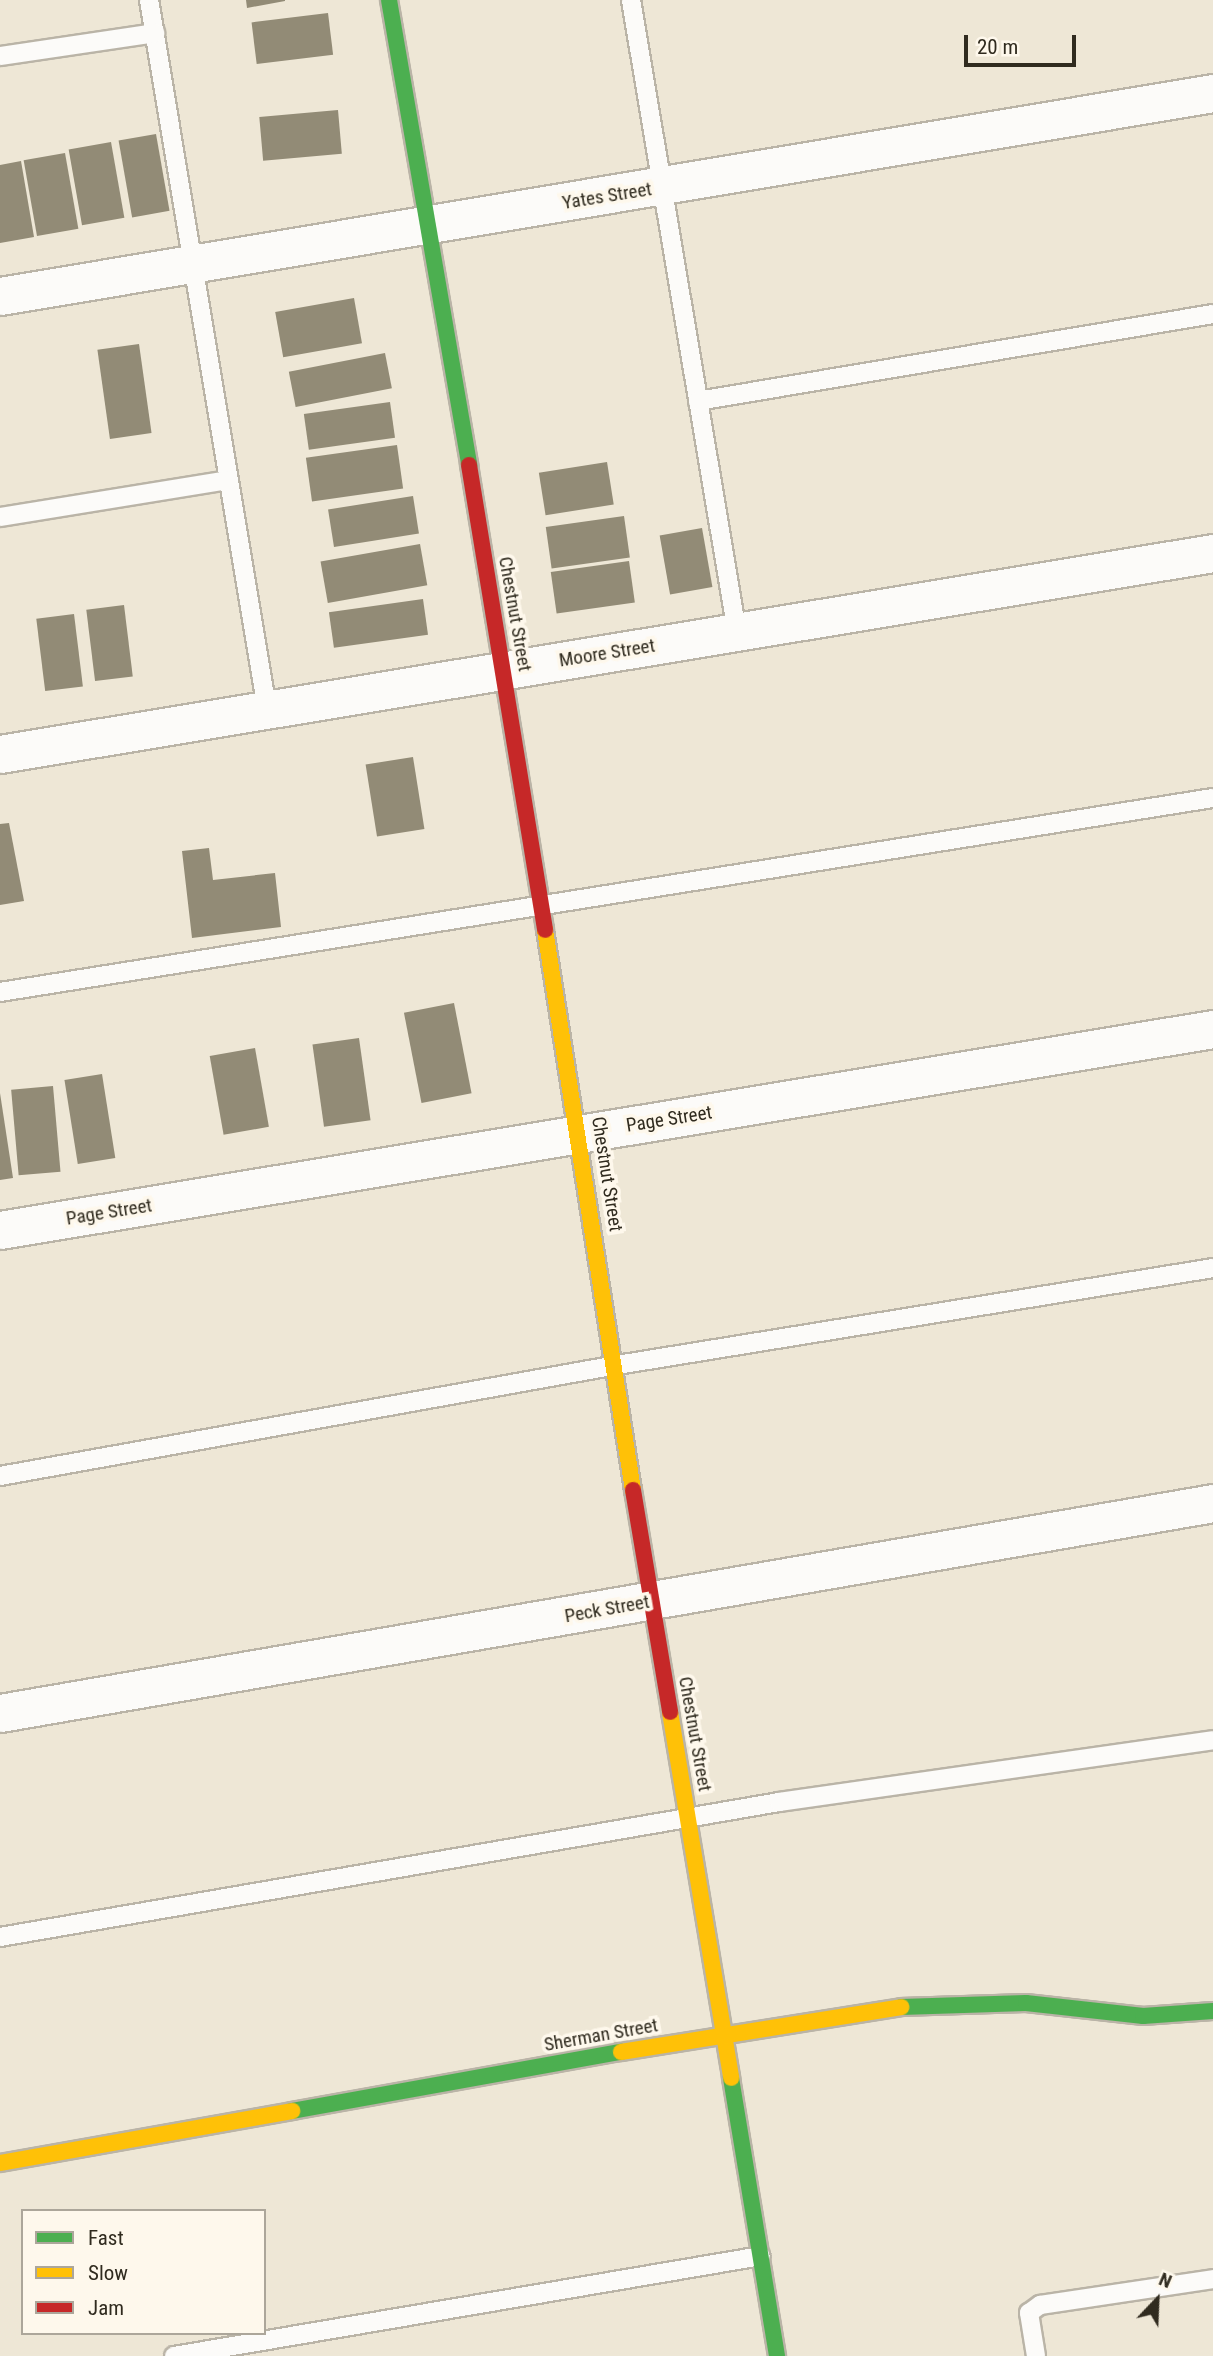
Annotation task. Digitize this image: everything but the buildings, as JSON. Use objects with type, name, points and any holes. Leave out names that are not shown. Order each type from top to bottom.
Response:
[{"type":"street","name":"Chestnut Street","points":[[389,0],[504,670],[617,1364],[651,1601],[777,2356]]},
{"type":"street","name":"Yates Street","points":[[0,296],[1213,93]]},
{"type":"street","name":"Moore Street","points":[[0,754],[1213,552]]},
{"type":"street","name":"Page Street","points":[[0,1230],[1213,1029]]},
{"type":"street","name":"Peck Street","points":[[0,1713],[1213,1503]]},
{"type":"street","name":"Sherman Street","points":[[0,2163],[724,2034],[918,2004],[979,2001],[1143,2017],[1213,2011]]},
{"type":"lane","points":[[149,0],[267,709]]},
{"type":"lane","points":[[631,0],[737,632]]},
{"type":"lane","points":[[0,56],[155,33]]},
{"type":"lane","points":[[698,401],[1213,314]]},
{"type":"lane","points":[[0,517],[228,480]]},
{"type":"lane","points":[[0,992],[1213,798]]},
{"type":"lane","points":[[0,1476],[617,1364],[1213,1268]]},
{"type":"lane","points":[[0,1937],[688,1820],[779,1802],[1213,1740]]},
{"type":"lane","points":[[174,2356],[761,2256]]},
{"type":"lane","points":[[1036,2356],[1029,2313],[1040,2305],[1213,2279]]},
{"type":"traffic: fast","points":[[389,0],[469,465]]},
{"type":"traffic: fast","points":[[901,2007],[1026,2003],[1143,2016],[1213,2011]]},
{"type":"traffic: fast","points":[[292,2111],[621,2052]]},
{"type":"traffic: fast","points":[[731,2078],[777,2356]]},
{"type":"traffic: slow","points":[[545,930],[633,1490]]},
{"type":"traffic: slow","points":[[670,1712],[731,2078]]},
{"type":"traffic: slow","points":[[621,2052],[901,2007]]},
{"type":"traffic: slow","points":[[0,2163],[292,2111]]},
{"type":"traffic: jam","points":[[469,465],[545,930]]},
{"type":"traffic: jam","points":[[633,1490],[670,1712]]}]
